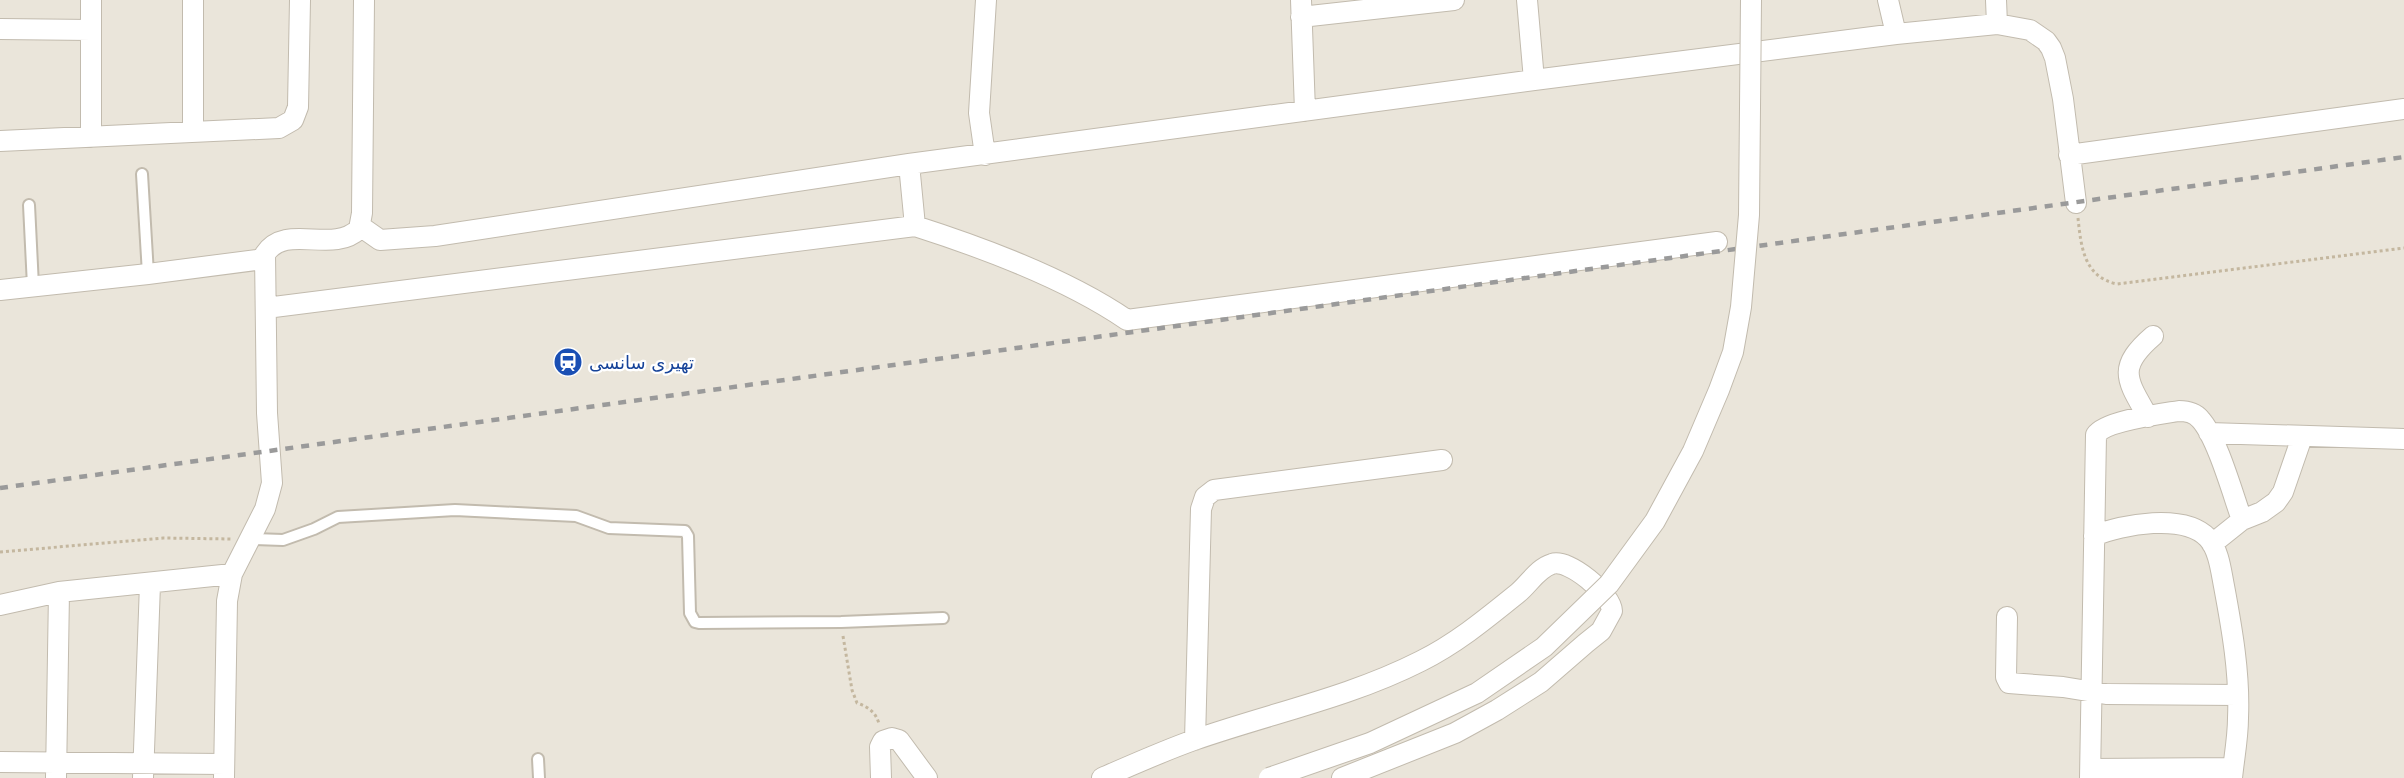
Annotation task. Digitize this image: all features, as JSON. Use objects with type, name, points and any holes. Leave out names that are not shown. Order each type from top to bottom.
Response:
[{"type":"street","points":[[91,0],[91,137]]},
{"type":"street","points":[[193,0],[193,132]]},
{"type":"street","points":[[0,141],[279,128],[293,120],[298,107],[300,0]]},
{"type":"street","points":[[0,762],[56,770],[224,771],[225,622],[232,574],[269,499],[272,483],[267,413],[264,259],[268,250],[278,242],[295,239],[341,240],[353,235],[360,226],[364,0]]},
{"type":"street","points":[[985,155],[979,113],[986,0]]},
{"type":"street","points":[[1305,111],[1301,9],[1454,0]]},
{"type":"street","points":[[1527,0],[1534,81]]},
{"type":"street","points":[[1269,778],[1370,743],[1477,693],[1544,647],[1609,584],[1655,520],[1693,451],[1719,390],[1733,352],[1742,307],[1749,215],[1751,0]]},
{"type":"street","points":[[1888,0],[1896,34]]},
{"type":"street","points":[[1996,0],[1997,24]]},
{"type":"street","points":[[360,226],[380,240],[435,237],[909,164],[1896,34],[1997,24],[2030,30],[2046,41],[2051,48],[2058,73],[2076,203]]},
{"type":"street","points":[[0,29],[91,30]]},
{"type":"street","points":[[2069,155],[2404,109]]},
{"type":"street","points":[[909,164],[915,226]]},
{"type":"street","points":[[266,308],[915,226],[1014,262],[1105,305],[1127,320],[1717,242]]},
{"type":"street","points":[[0,290],[264,259]]},
{"type":"street","points":[[2148,417],[2129,384],[2128,375],[2134,355],[2153,336]]},
{"type":"street","points":[[2094,536],[2122,526],[2181,524],[2202,532],[2212,544],[2232,627],[2238,695],[2238,720],[2232,773],[2090,774],[2092,691],[2094,536],[2096,435],[2104,428],[2148,417],[2187,411],[2200,418],[2209,433],[2242,520]]},
{"type":"street","points":[[2209,433],[2404,439]]},
{"type":"street","points":[[2212,544],[2242,520],[2271,507],[2280,497],[2302,436]]},
{"type":"street","points":[[1194,740],[1201,509],[1205,497],[1214,490],[1442,460]]},
{"type":"street","points":[[1102,778],[1194,740],[1374,684],[1424,660],[1474,629],[1540,571],[1554,563],[1566,564],[1578,571],[1610,601],[1612,611],[1601,631],[1541,682],[1455,734],[1342,778]]},
{"type":"street","points":[[0,605],[59,592],[232,574]]},
{"type":"street","points":[[143,770],[150,584]]},
{"type":"street","points":[[56,770],[59,592]]},
{"type":"street","points":[[2007,617],[2007,678],[2009,683],[2106,694],[2238,695]]},
{"type":"street","points":[[881,778],[880,747],[883,741],[892,738],[899,740],[927,778]]},
{"type":"lane","points":[[142,174],[148,274]]},
{"type":"lane","points":[[29,205],[33,286]]},
{"type":"lane","points":[[250,539],[283,540],[314,529],[338,517],[455,510],[576,516],[609,528],[685,531],[688,536],[690,613],[699,623],[841,622],[943,618]]},
{"type":"lane","points":[[538,759],[538,778]]},
{"type":"path","points":[[2076,203],[2080,241],[2088,264],[2097,276],[2117,284],[2404,248]]},
{"type":"path","points":[[0,552],[163,538],[250,539]]},
{"type":"path","points":[[841,622],[852,690],[857,703],[868,707],[877,716],[883,741]]},
{"type":"shaded area","points":[[0,0],[2404,0],[2404,778],[0,778]]},
{"type":"railway","points":[[0,488],[2404,157]]},
{"type":"place","name":"تھیری سانسی","points":[[568,362]]}]
